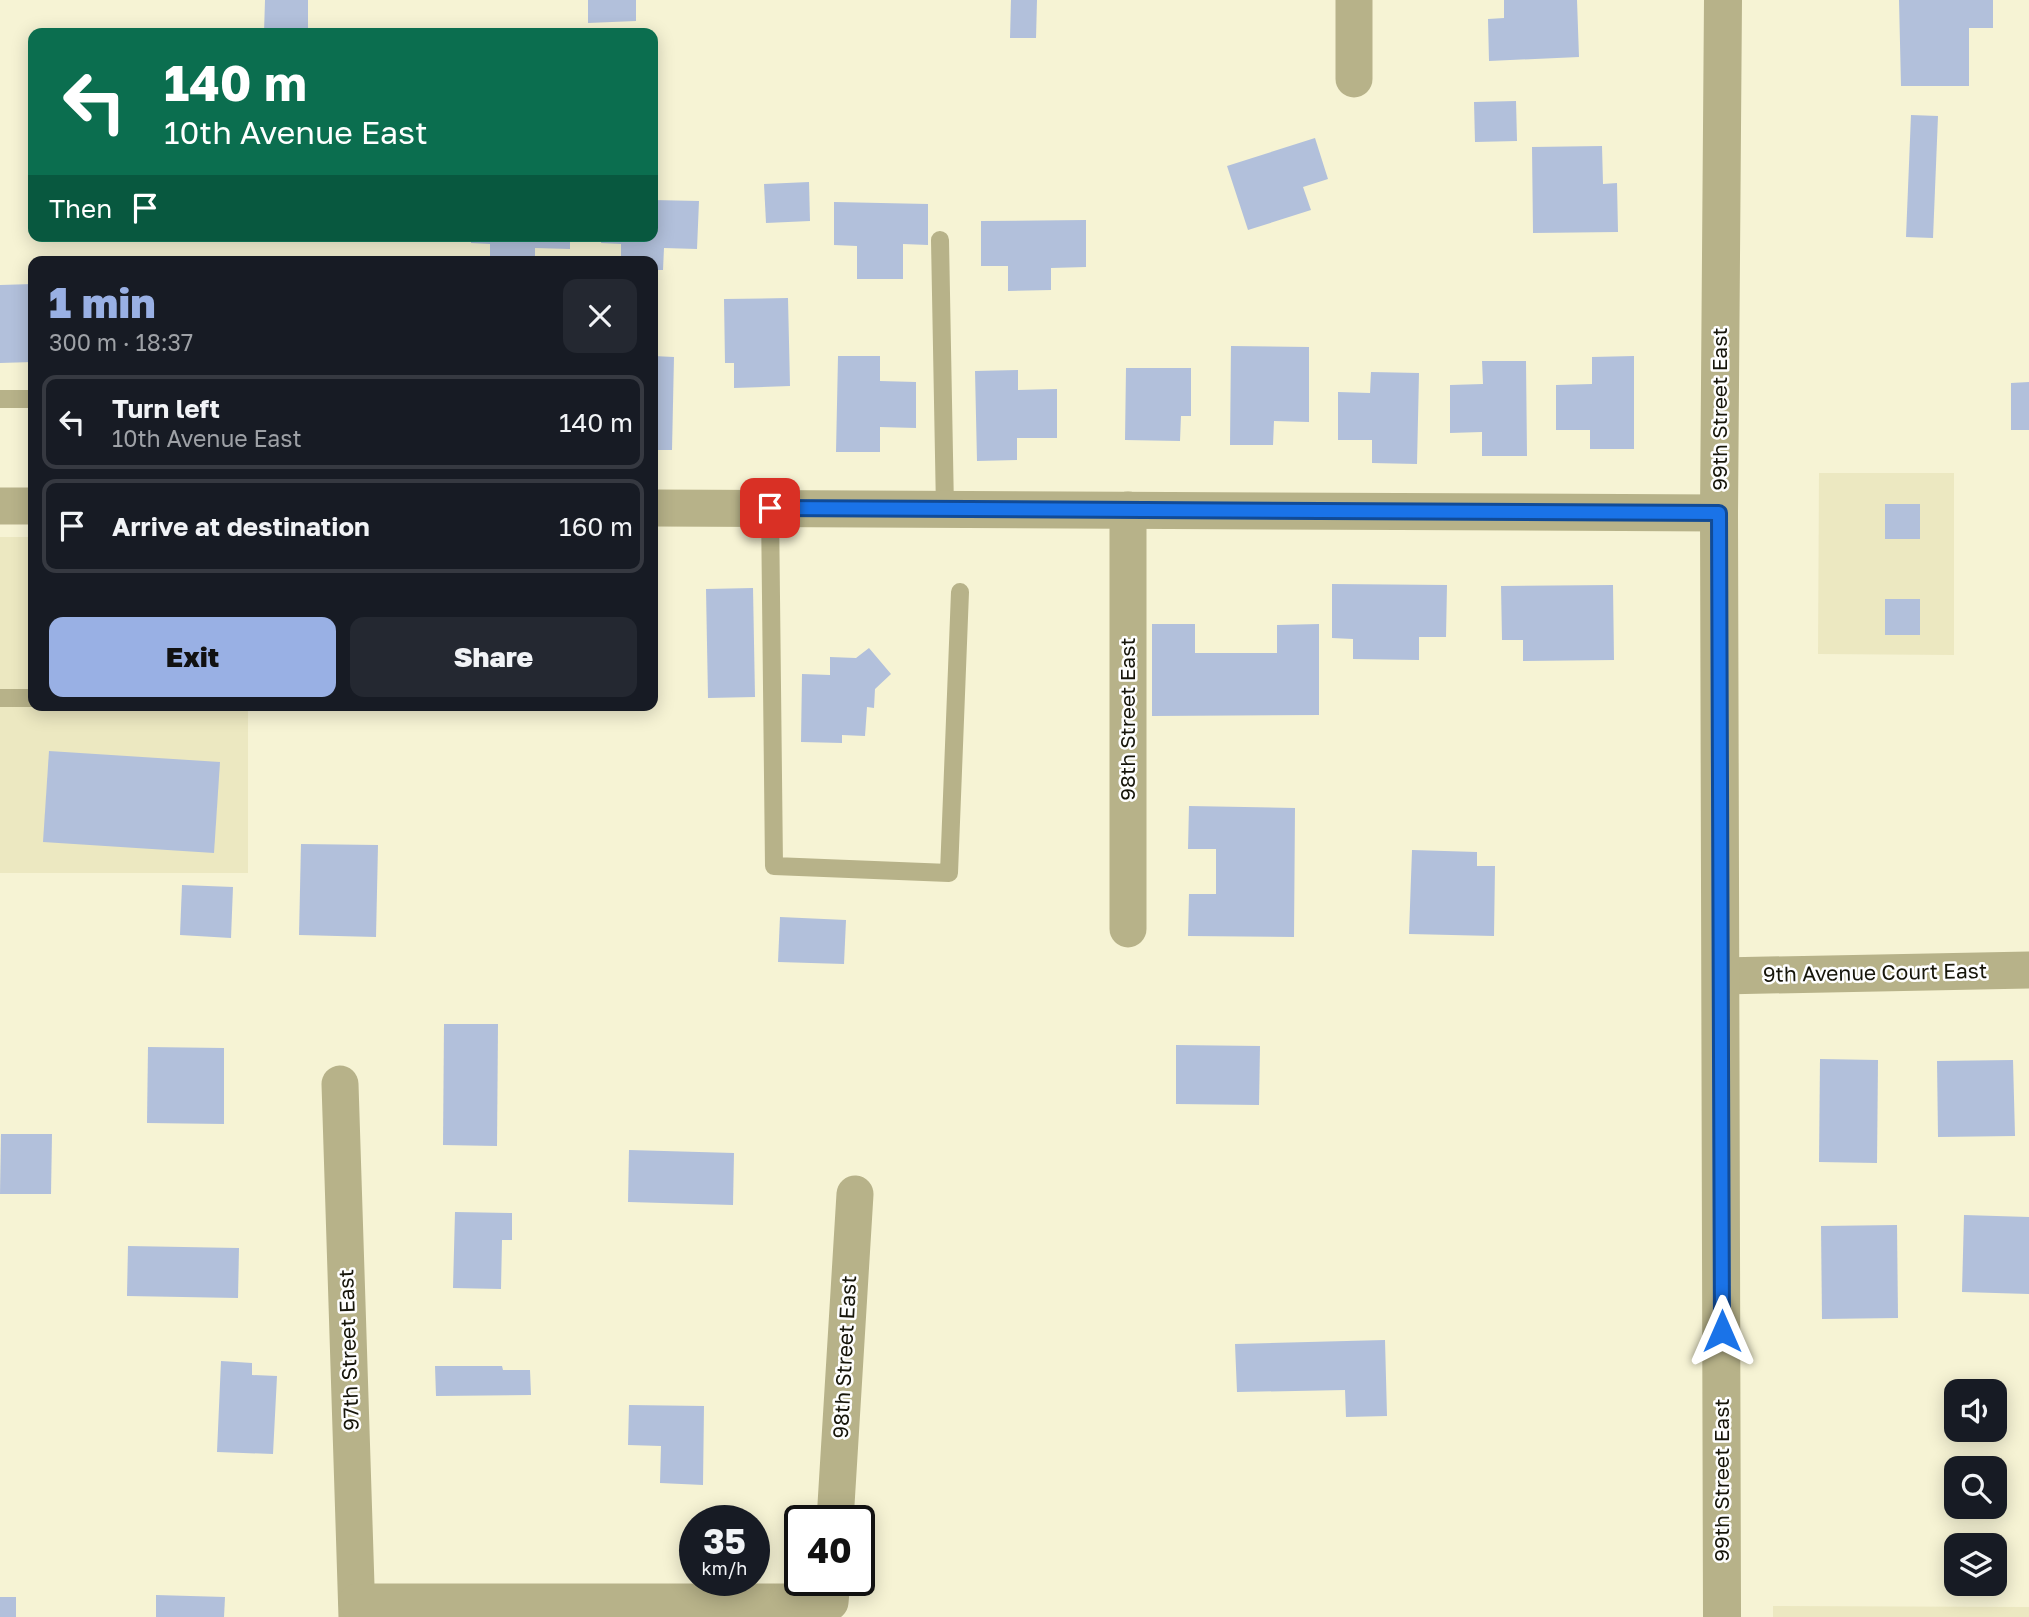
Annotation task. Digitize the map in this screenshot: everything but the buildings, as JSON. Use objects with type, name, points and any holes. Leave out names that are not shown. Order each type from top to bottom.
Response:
[{"type":"street","points":[[1354,0],[1354,79]]},
{"type":"street","name":"99th Street East","points":[[1722,1617],[1719,513],[1723,0]]},
{"type":"street","points":[[0,506],[28,506]]},
{"type":"street","points":[[658,508],[1719,513]]},
{"type":"street","name":"98th Street East","points":[[1128,510],[1128,929]]},
{"type":"street","name":"9th Avenue Court East","points":[[1721,976],[2029,970]]},
{"type":"street","name":"97th Street East","points":[[340,1084],[357,1609]]},
{"type":"street","name":"98th Street East","points":[[836,1505],[855,1194]]},
{"type":"street","points":[[357,1609],[784,1593]]},
{"type":"lane","points":[[940,240],[945,509]]},
{"type":"lane","points":[[0,399],[28,399]]},
{"type":"lane","points":[[770,508],[774,866],[949,873],[960,592]]},
{"type":"lane","points":[[0,698],[28,698]]},
{"type":"shaded area","points":[[1819,473],[1954,473],[1954,655],[1818,654]]},
{"type":"shaded area","points":[[0,537],[28,537],[28,711],[248,711],[248,873],[0,873]]},
{"type":"shaded area","points":[[1773,1606],[2029,1607],[2029,1617],[1773,1617]]},
{"type":"route","points":[[770,508],[1719,513],[1722,1331]]}]
